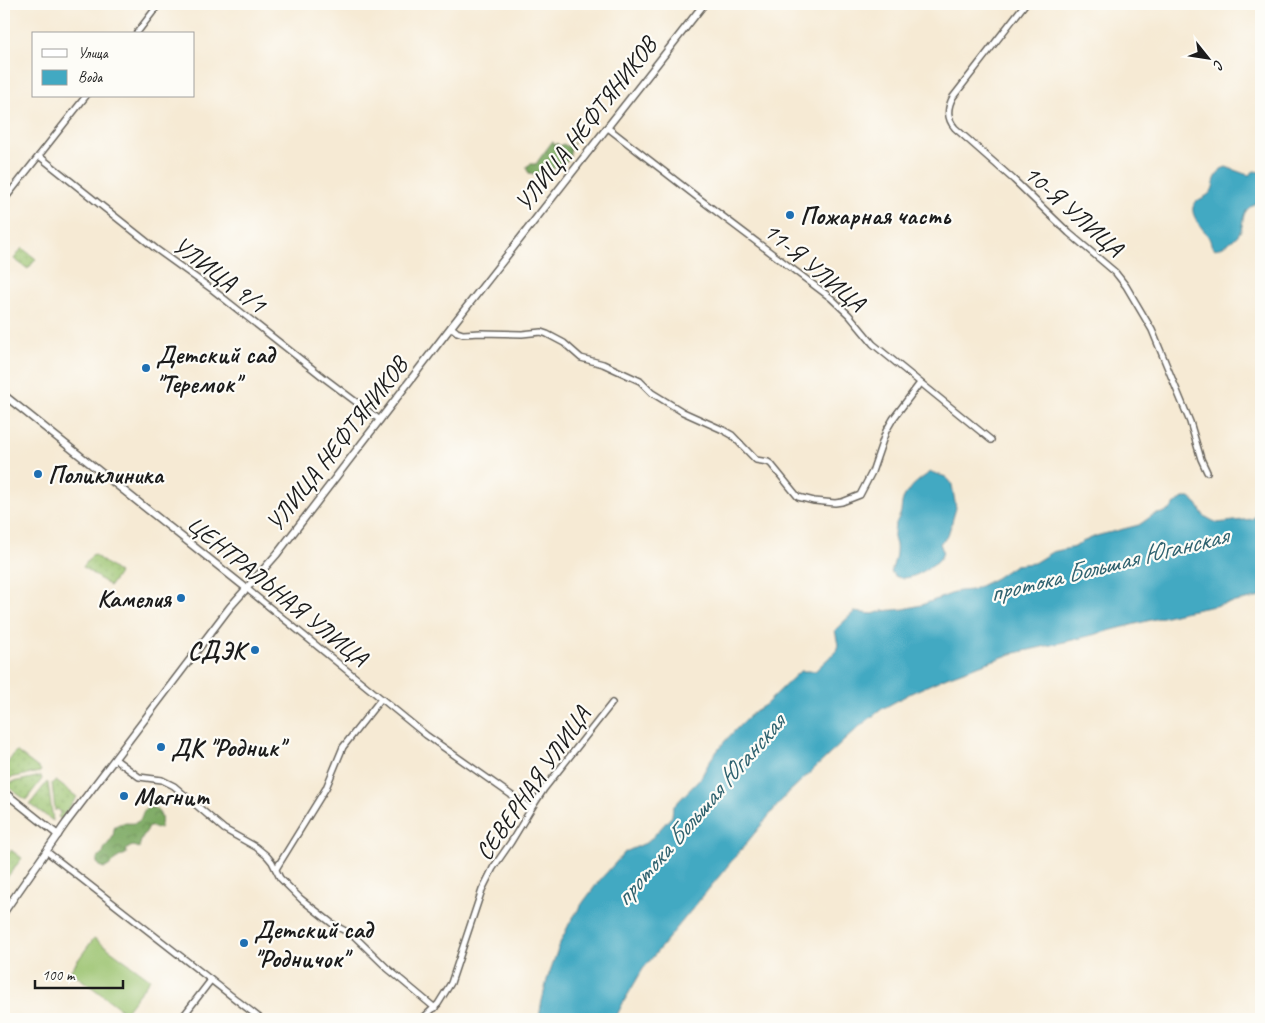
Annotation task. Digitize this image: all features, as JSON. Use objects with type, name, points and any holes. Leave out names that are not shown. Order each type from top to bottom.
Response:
[{"type":"street","name":"УЛИЦА НЕФТЯНИКОВ","points":[[4,912],[58,835],[230,607],[277,554],[704,4]]},
{"type":"street","name":"10-Я УЛИЦА","points":[[1024,4],[953,97],[949,108],[950,121],[955,128],[1014,180],[1069,233],[1115,272],[1126,286],[1152,330],[1190,422],[1207,472]]},
{"type":"street","points":[[138,32],[158,5]]},
{"type":"street","points":[[4,200],[84,98]]},
{"type":"street","name":"11-Я УЛИЦА","points":[[608,128],[830,298],[849,315],[873,344],[991,440]]},
{"type":"street","name":"УЛИЦА 9/1","points":[[39,156],[156,249],[213,290],[380,420]]},
{"type":"street","points":[[452,328],[463,334],[522,334],[541,332],[547,334],[564,343],[581,358],[604,364],[640,381],[652,393],[683,412],[728,432],[756,460],[771,464],[798,496],[814,501],[835,503],[860,495],[872,472],[886,432],[893,419],[920,383]]},
{"type":"street","name":"ЦЕНТРАЛЬНАЯ УЛИЦА","points":[[4,396],[246,588],[380,699],[426,735],[531,809]]},
{"type":"street","points":[[276,869],[326,788],[343,747],[380,699]]},
{"type":"street","name":"СЕВЕРНАЯ УЛИЦА","points":[[422,1019],[444,997],[451,983],[486,880],[544,790],[612,703]]},
{"type":"street","points":[[115,759],[139,777],[162,780],[174,786],[224,829],[256,847],[267,856],[280,878],[301,900],[334,925],[353,935],[386,968],[435,1008]]},
{"type":"street","points":[[4,792],[58,835]]},
{"type":"street","points":[[46,852],[261,1019]]},
{"type":"street","points":[[181,1019],[211,980]]},
{"type":"green space","points":[[552,142],[555,146],[557,143],[560,146],[563,144],[569,147],[575,142],[571,147],[569,159],[560,163],[558,167],[554,167],[552,170],[549,169],[537,175],[529,173],[527,166],[536,164]]},
{"type":"green space","points":[[22,248],[36,259],[28,269],[14,259]]},
{"type":"green space","points":[[93,554],[119,573],[110,586],[83,567]]},
{"type":"green space","points":[[16,751],[41,770],[40,772],[4,779],[4,768]]},
{"type":"green space","points":[[41,776],[42,779],[26,800],[4,784]]},
{"type":"green space","points":[[56,781],[77,797],[61,819],[58,817],[61,812],[57,809],[55,811],[52,783]]},
{"type":"green space","points":[[48,783],[53,821],[30,804]]},
{"type":"green space","points":[[149,807],[156,809],[160,814],[162,821],[160,828],[151,826],[147,830],[139,848],[131,847],[126,850],[126,854],[118,857],[105,868],[101,867],[97,863],[97,858],[103,853],[112,838],[114,828],[122,823],[137,822],[141,819],[144,810]]},
{"type":"green space","points":[[11,850],[22,858],[5,880],[4,860]]},
{"type":"green space","points":[[94,938],[150,979],[125,1012],[70,971]]},
{"type":"water","points":[[1226,167],[1249,175],[1254,171],[1261,172],[1261,199],[1246,211],[1241,230],[1237,236],[1215,249],[1197,221],[1193,210],[1197,201],[1210,193],[1221,169]]},
{"type":"water","points":[[931,472],[946,477],[952,485],[956,508],[949,532],[940,543],[943,552],[939,560],[916,575],[900,578],[891,572],[896,552],[895,528],[901,513],[902,501],[911,487]]},
{"type":"water","name":"протока Большая Юганская","points":[[1183,498],[1190,498],[1197,504],[1204,516],[1217,523],[1252,519],[1261,511],[1261,597],[1178,613],[1011,654],[947,677],[911,693],[882,709],[860,726],[786,795],[643,969],[615,1019],[539,1019],[547,980],[560,943],[570,922],[599,881],[625,852],[648,842],[672,816],[673,807],[700,779],[711,759],[740,725],[755,711],[765,705],[800,671],[815,671],[836,651],[838,645],[835,630],[854,612],[873,614],[882,611],[904,609],[959,591],[972,590],[996,578],[1015,565],[1034,563],[1052,552],[1075,547],[1096,536],[1139,525],[1153,515],[1170,510]]},
{"type":"place","name":"Пожарная часть","points":[[790,215]]},
{"type":"place","name":"Детский сад \"Теремок\"","points":[[146,368]]},
{"type":"place","name":"Поликлиника","points":[[38,474]]},
{"type":"place","name":"Камелия","points":[[181,598]]},
{"type":"place","name":"СДЭК","points":[[255,650]]},
{"type":"place","name":"ДК \"Родник\"","points":[[161,747]]},
{"type":"place","name":"Магнит","points":[[124,796]]},
{"type":"place","name":"Детский сад \"Родничок\"","points":[[244,943]]}]
